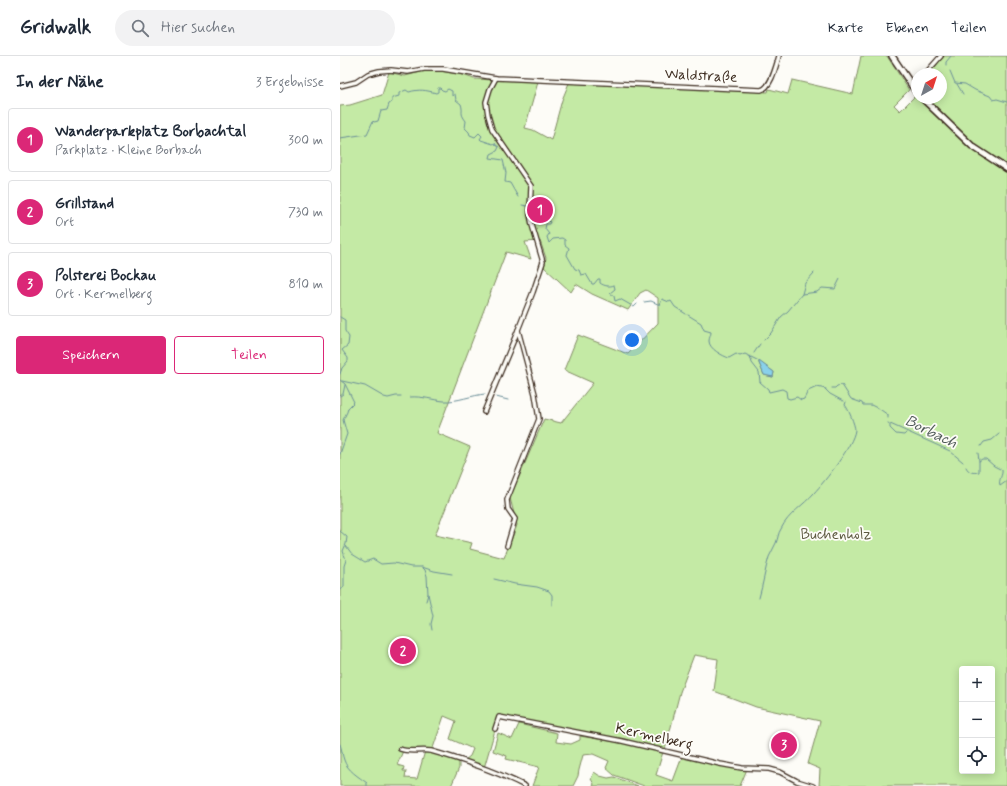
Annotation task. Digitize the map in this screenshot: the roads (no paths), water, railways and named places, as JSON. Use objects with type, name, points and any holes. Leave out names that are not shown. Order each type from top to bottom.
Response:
[{"type":"main road","points":[[892,56],[911,82]]},
{"type":"main road","points":[[928,104],[972,146],[1007,169]]},
{"type":"street","name":"Waldstraße","points":[[340,86],[356,82],[370,73],[387,70],[408,72],[424,69],[443,69],[496,78],[765,90],[769,86],[779,56]]},
{"type":"street","points":[[930,68],[941,56]]},
{"type":"street","points":[[484,412],[533,292],[543,262],[530,214],[531,186],[492,129],[488,115],[486,102],[490,89],[496,78]]},
{"type":"street","points":[[507,546],[515,519],[508,509],[507,500],[540,419],[518,330]]},
{"type":"street","name":"Kermelberg","points":[[496,729],[499,717],[616,740],[720,764],[742,768],[769,769],[813,786]]},
{"type":"street","points":[[400,749],[406,751],[429,751],[462,760],[525,786]]},
{"type":"water","points":[[759,361],[774,372],[773,377],[764,375]]},
{"type":"waterway","points":[[946,65],[946,62],[951,56]]},
{"type":"waterway","points":[[950,71],[955,83],[965,84],[990,96],[993,100],[997,99],[1007,102]]},
{"type":"waterway","points":[[957,84],[963,94]]},
{"type":"waterway","name":"Borbach","points":[[340,138],[367,134],[373,121],[378,121],[381,111],[387,110],[389,104],[392,102],[392,98],[399,96],[399,93],[406,90],[409,92],[422,90],[436,93],[438,92],[438,88],[445,91],[448,89],[452,91],[452,96],[455,94],[456,100],[461,104],[462,114],[466,121],[465,128],[470,135],[475,137],[479,133],[482,136],[480,139],[481,140],[493,144],[495,143],[499,147],[497,151],[491,154],[490,158],[503,160],[506,173],[505,182],[510,183],[518,197]]},
{"type":"waterway","name":"Borbach","points":[[522,205],[527,206]]},
{"type":"waterway","name":"Borbach","points":[[532,208],[538,217],[550,222],[549,224],[546,224],[545,229],[549,234],[547,237],[549,243],[553,239],[562,238],[565,240],[565,245],[569,248],[567,255],[575,269],[579,270],[581,275],[586,274],[592,284],[600,279],[600,283],[603,285],[614,285],[615,289],[610,293],[614,296],[615,301],[620,299],[634,307],[637,304]]},
{"type":"waterway","points":[[802,294],[805,283],[814,273]]},
{"type":"waterway","points":[[764,340],[771,333],[781,317],[802,294],[817,292],[822,288],[835,289],[840,279]]},
{"type":"waterway","name":"Borbach","points":[[644,302],[651,301],[660,305],[662,299],[669,302],[671,301],[675,307],[686,314]]},
{"type":"waterway","name":"Borbach","points":[[688,315],[701,323],[704,330],[711,332],[709,340],[711,347],[723,356],[729,358],[736,354],[740,356],[745,354],[759,361]]},
{"type":"waterway","points":[[340,317],[345,320],[345,331],[349,337],[348,345],[342,350],[348,358],[348,361],[342,368],[340,374]]},
{"type":"waterway","points":[[754,353],[760,344]]},
{"type":"waterway","points":[[750,356],[752,363],[759,372],[760,382],[768,389],[769,392],[782,389],[786,391],[787,398],[790,399],[797,397],[801,400],[804,399],[808,391],[817,387],[826,389]]},
{"type":"waterway","points":[[340,380],[345,384],[354,402],[348,408],[343,420],[347,434],[340,454]]},
{"type":"waterway","points":[[342,381],[365,386],[384,397],[388,398],[401,396]]},
{"type":"waterway","points":[[340,396],[343,394],[345,385]]},
{"type":"waterway","name":"Borbach","points":[[832,388],[842,385],[851,399],[862,403],[863,405],[871,405],[881,410],[888,415],[888,418]]},
{"type":"waterway","points":[[825,389],[830,394],[843,401]]},
{"type":"waterway","points":[[410,397],[449,401],[485,394]]},
{"type":"waterway","points":[[496,397],[508,400]]},
{"type":"waterway","points":[[759,598],[769,557],[784,524],[825,480],[844,454],[853,437],[855,428],[845,405],[846,402]]},
{"type":"waterway","name":"Borbach","points":[[888,423],[950,451],[963,462]]},
{"type":"waterway","points":[[890,425],[890,428],[896,434],[904,435],[906,433]]},
{"type":"waterway","points":[[981,446],[984,442],[992,440],[999,434]]},
{"type":"waterway","name":"Borbach","points":[[978,453],[979,461]]},
{"type":"waterway","name":"Borbach","points":[[966,467],[971,472],[979,472],[979,461],[986,459],[994,466],[1002,470],[1000,486],[1007,481]]},
{"type":"waterway","points":[[340,531],[347,537],[343,551],[346,560],[344,566],[344,587],[340,590]]},
{"type":"waterway","points":[[346,546],[352,554],[365,562],[373,559],[381,564],[394,563],[411,567],[422,567],[452,574]]},
{"type":"waterway","points":[[422,567],[427,576],[428,594],[433,616],[431,624],[432,630]]},
{"type":"waterway","points":[[494,579],[537,587],[549,591],[552,595],[552,605]]},
{"type":"waterway","points":[[426,601],[428,594]]},
{"type":"waterway","points":[[340,744],[346,764],[354,773],[367,783],[367,786]]},
{"type":"place","name":"Wanderparkplatz Borbachtal","points":[[540,210]]},
{"type":"place","name":"Grillstand","points":[[403,651]]},
{"type":"place","name":"Polsterei Bockau","points":[[784,745]]},
{"type":"park label","name":"Buchenholz","points":[[836,535]]}]
